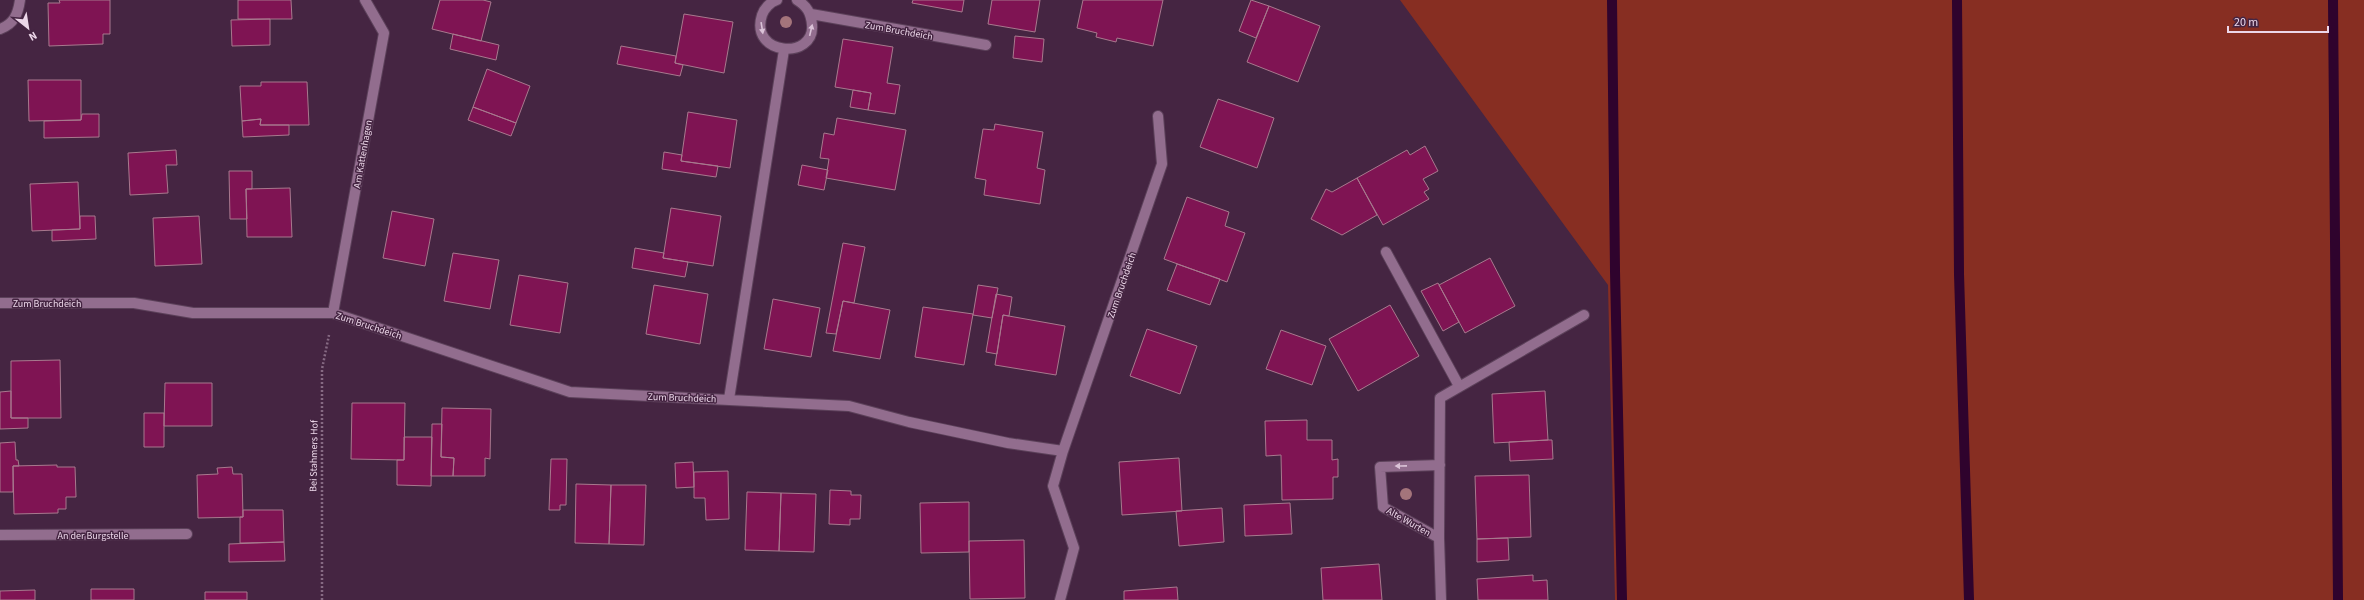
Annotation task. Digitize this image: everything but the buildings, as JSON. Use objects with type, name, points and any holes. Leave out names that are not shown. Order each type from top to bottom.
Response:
[{"type":"street","points":[[0,29],[9,26],[18,13],[20,0]]},
{"type":"street","name":"Am Kattenhagen","points":[[333,313],[384,33],[365,0]]},
{"type":"street","points":[[774,0],[764,10],[760,23],[763,36],[772,46],[784,50],[797,48],[808,40],[813,28],[811,14],[805,5],[797,0]]},
{"type":"street","name":"Zum Bruchdeich","points":[[811,14],[986,45]]},
{"type":"street","name":"Zum Bruchdeich","points":[[729,399],[784,50]]},
{"type":"street","name":"Zum Bruchdeich","points":[[1060,600],[1074,548],[1053,486],[1063,451],[1162,164],[1158,116]]},
{"type":"street","points":[[1386,252],[1459,386]]},
{"type":"street","name":"Zum Bruchdeich","points":[[0,303],[134,303],[193,313],[333,313],[570,392],[849,406],[909,422],[1008,443],[1063,451]]},
{"type":"street","name":"Alte Wurten","points":[[1441,600],[1439,538],[1440,398],[1584,315]]},
{"type":"street","name":"Alte Wurten","points":[[1439,538],[1383,507],[1380,467],[1440,465]]},
{"type":"street","name":"An der Burgstelle","points":[[0,535],[187,534]]},
{"type":"path","name":"Bei Stahmers Hof","points":[[322,600],[322,369],[333,313]]},
{"type":"shaded area","points":[[1400,0],[2364,0],[2364,600],[1615,600],[1608,285]]},
{"type":"waterway","points":[[1612,0],[1615,271],[1622,600]]},
{"type":"waterway","points":[[1957,0],[1959,274],[1969,600]]},
{"type":"waterway","points":[[2333,0],[2338,600]]}]
